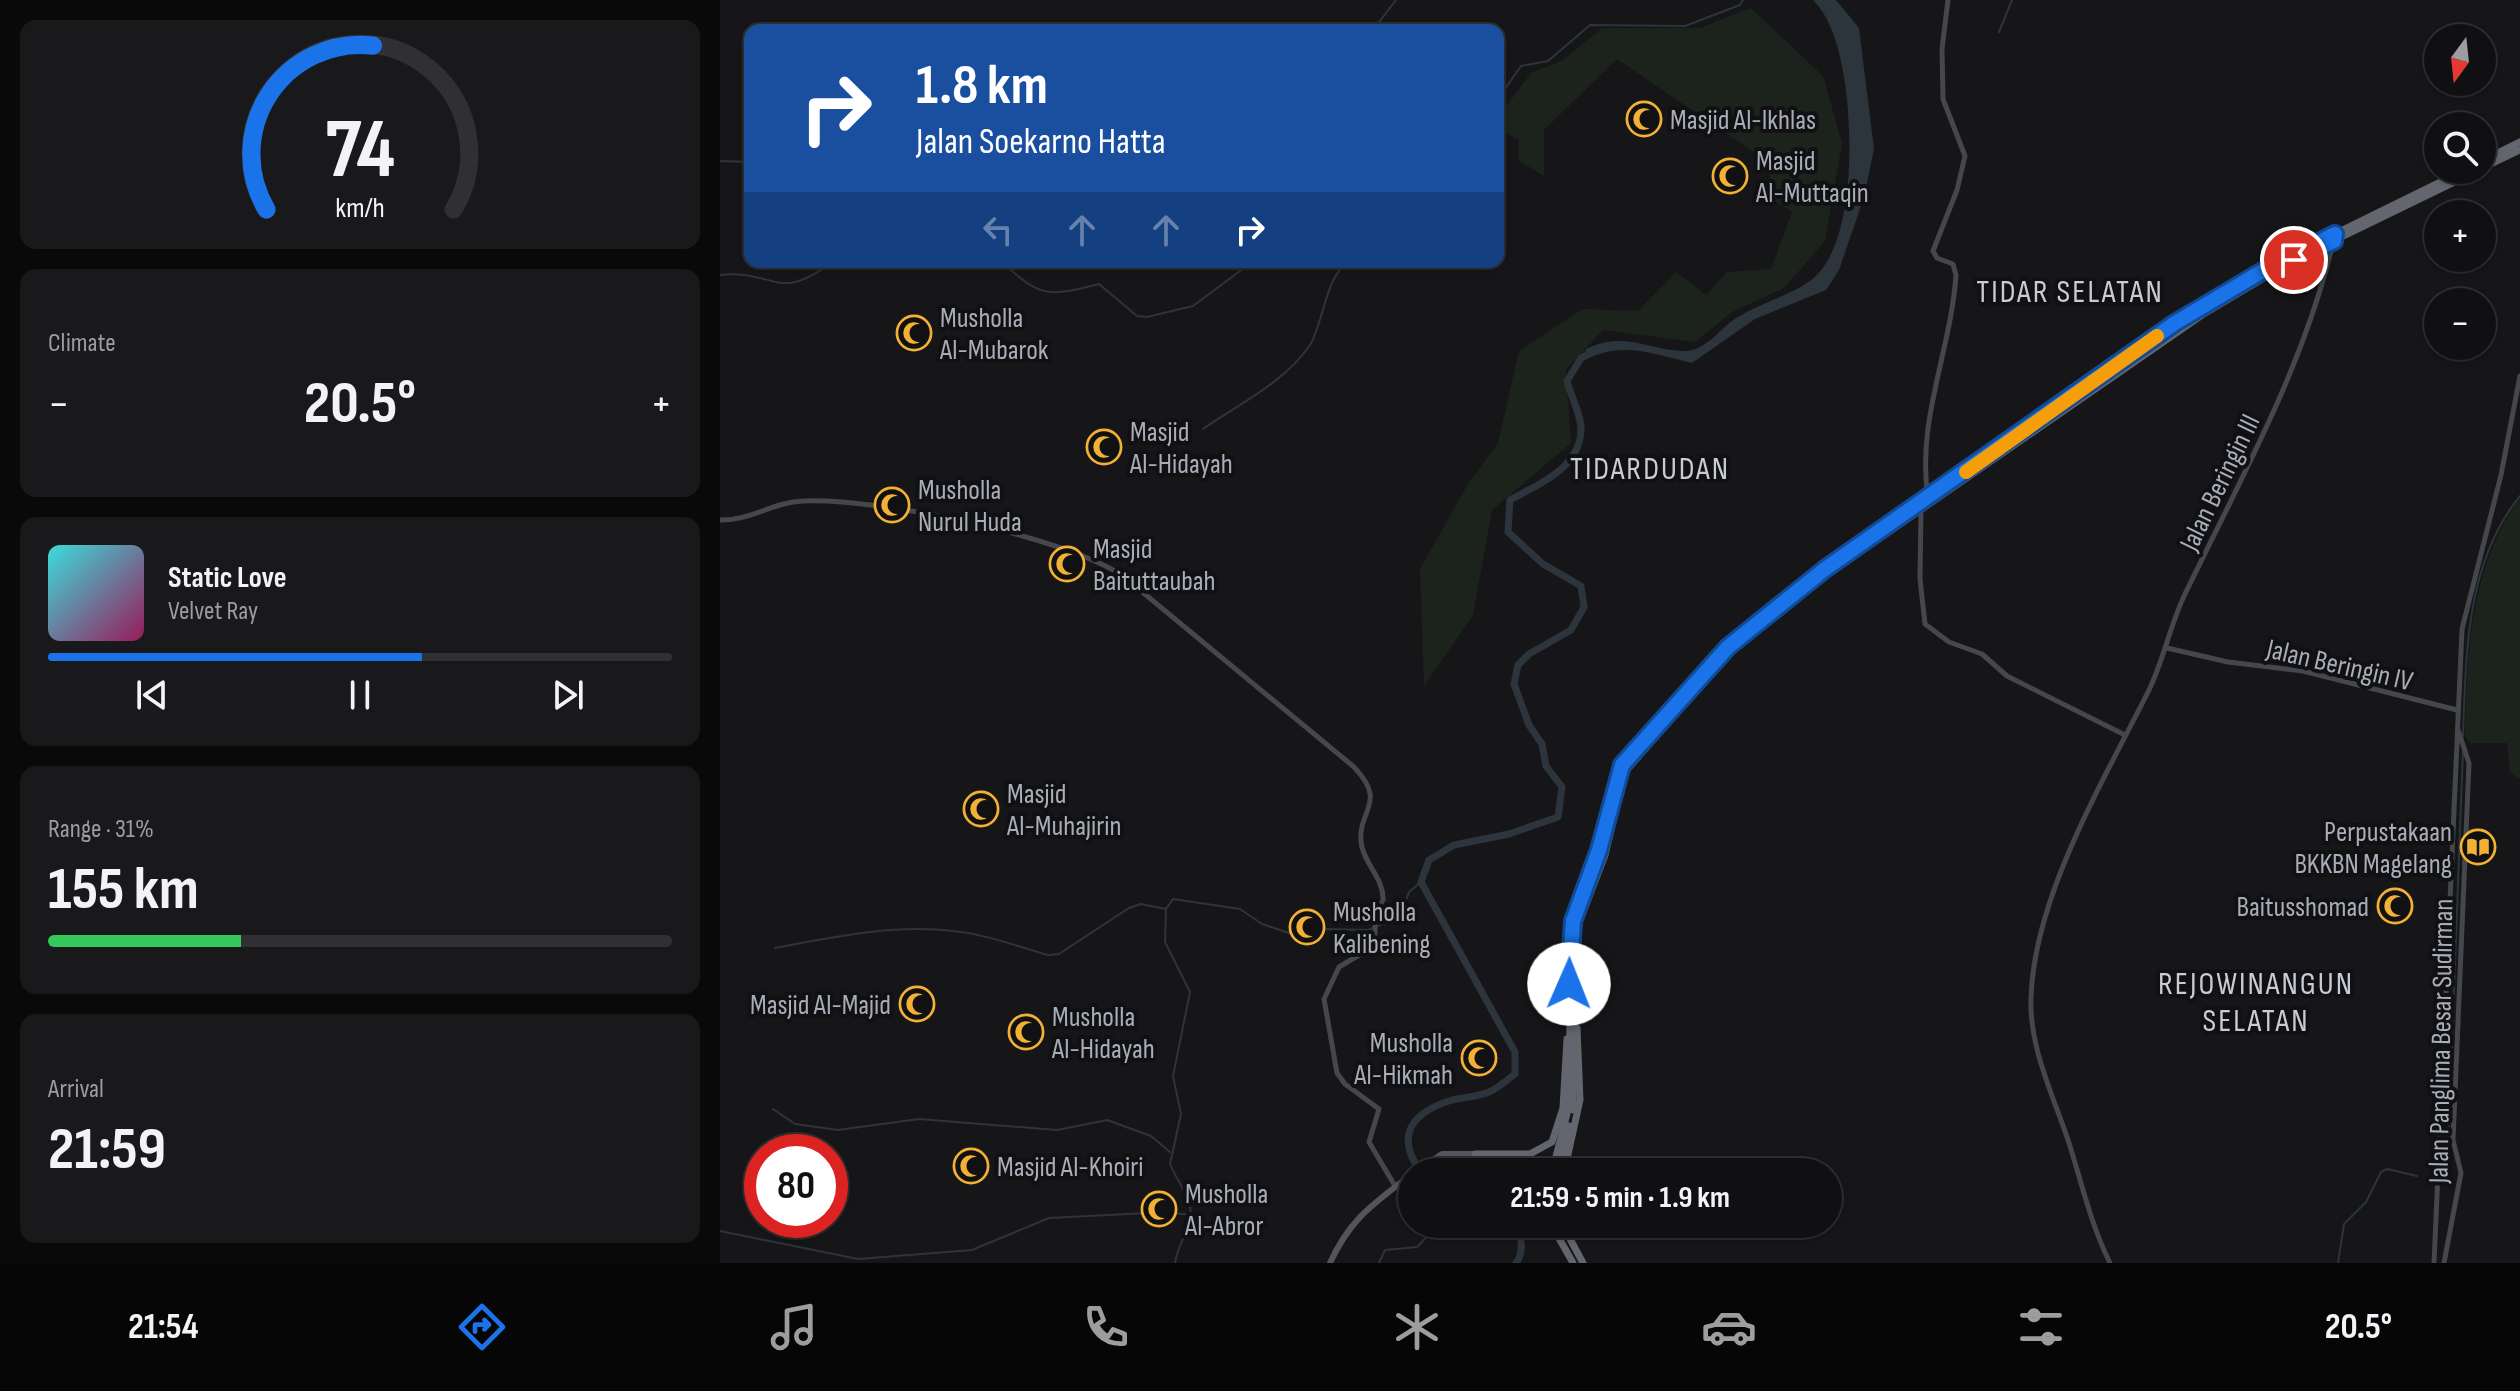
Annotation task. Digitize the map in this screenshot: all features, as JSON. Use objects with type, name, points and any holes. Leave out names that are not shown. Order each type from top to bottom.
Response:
[{"type":"highway","points":[[2496,154],[2520,142]]},
{"type":"highway","points":[[2496,161],[2520,150]]},
{"type":"highway","points":[[1627,764],[1740,644],[1828,574],[1971,472],[2202,315],[2280,267],[2442,184]]},
{"type":"highway","points":[[1475,1154],[1530,1154],[1552,1142],[1563,1108],[1579,921],[1605,855],[1627,764],[1736,640],[1804,585],[1928,498],[1971,472]]},
{"type":"highway","points":[[1562,1158],[1569,1106],[1572,1010]]},
{"type":"highway","points":[[1564,1158],[1580,1100],[1572,1010]]},
{"type":"highway","points":[[1475,1154],[1492,1158]]},
{"type":"highway","points":[[1562,1238],[1575,1263]]},
{"type":"highway","points":[[1572,1238],[1585,1263]]},
{"type":"highway","points":[[1574,1238],[1585,1263]]},
{"type":"main road","points":[[1434,1158],[1442,1154],[1475,1154],[1495,1158]]},
{"type":"main road","points":[[1330,1263],[1341,1239],[1361,1212],[1398,1184]]},
{"type":"street","points":[[1928,498],[1926,443],[1957,273],[1953,264],[1937,258],[1933,251],[1957,190],[1965,156],[1943,103],[1942,49],[1948,0]]},
{"type":"street","name":"Jalan Beringin III","points":[[2110,1263],[2095,1230],[2041,1060],[2031,1002],[2034,970],[2050,907],[2074,842],[2167,648],[2183,598],[2277,411],[2334,238]]},
{"type":"street","name":"Jalan Panglima Besar Sudirman","points":[[2434,1263],[2462,629],[2503,464],[2520,376]]},
{"type":"street","points":[[720,520],[748,518],[794,502],[833,502],[988,526],[1112,569],[1363,776],[1371,800],[1361,843],[1379,879],[1383,900],[1371,948],[1335,973],[1325,991],[1324,1004],[1337,1073],[1345,1084],[1379,1109],[1369,1142],[1398,1184]]},
{"type":"street","points":[[1921,510],[1920,579],[1925,624],[1949,642],[1982,654],[2007,676],[2125,735]]},
{"type":"street","name":"Jalan Beringin IV","points":[[2167,648],[2228,662],[2303,671],[2457,710]]},
{"type":"street","name":"Jalan Panglima Besar Sudirman","points":[[2444,1263],[2461,1173],[2453,1140],[2469,763],[2457,725]]},
{"type":"street","points":[[2455,753],[2464,750]]},
{"type":"street","points":[[2454,807],[2467,808]]},
{"type":"shaded area","points":[[1813,0],[1836,0],[1859,28],[1874,149],[1864,197],[1839,270],[1826,290],[1755,319],[1692,363],[1624,350],[1611,351],[1583,361],[1586,349],[1613,341],[1693,350],[1707,343],[1736,318],[1807,283],[1831,255],[1844,214],[1847,191],[1847,98],[1836,43],[1823,12]]},
{"type":"shaded area","points":[[1751,8],[1823,76],[1842,143],[1825,241],[1784,288],[1732,312],[1695,342],[1603,330],[1566,369],[1571,443],[1492,510],[1473,615],[1424,686],[1420,569],[1468,484],[1498,443],[1519,351],[1583,309],[1638,311],[1676,272],[1706,295],[1727,272],[1771,269],[1792,212],[1774,201],[1767,161],[1617,59],[1544,130],[1544,176],[1518,160],[1519,139],[1504,133],[1504,109],[1531,73],[1563,60],[1602,28],[1700,28]]},
{"type":"shaded area","points":[[2520,497],[2520,780],[2510,772],[2507,743],[2470,743],[2465,736],[2467,673],[2474,612],[2491,552],[2503,524]]},
{"type":"waterway","points":[[1378,24],[1396,0]]},
{"type":"waterway","points":[[1504,89],[1521,66],[1548,61],[1590,25],[1685,26],[1740,5],[1743,0]]},
{"type":"waterway","points":[[1999,32],[2012,0]]},
{"type":"waterway","points":[[720,161],[744,162]]},
{"type":"waterway","points":[[720,275],[738,274],[787,283],[799,281],[823,268]]},
{"type":"waterway","points":[[1009,268],[1026,282],[1046,291],[1068,291],[1099,284],[1137,316],[1147,317],[1193,306],[1244,268]]},
{"type":"waterway","points":[[1203,429],[1275,381],[1300,358],[1310,345],[1330,288],[1341,268]]},
{"type":"waterway","points":[[1413,1158],[1408,1137],[1411,1127],[1426,1111],[1452,1100],[1489,1092],[1515,1074],[1515,1052],[1421,882],[1429,860],[1454,845],[1509,834],[1558,817],[1562,787],[1546,766],[1542,744],[1529,725],[1514,684],[1518,665],[1529,654],[1571,630],[1584,607],[1581,586],[1543,564],[1508,532],[1510,500],[1544,482],[1573,456],[1581,425],[1567,381],[1581,358],[1591,353]]},
{"type":"waterway","points":[[2463,736],[2468,641],[2479,579],[2502,522],[2520,496]]},
{"type":"waterway","points":[[2441,1179],[2448,1148],[2463,750]]},
{"type":"waterway","points":[[1175,1263],[1191,1217],[1189,1201],[1170,1164],[1181,1114],[1173,1076],[1190,992],[1165,942],[1166,909],[1173,899],[1240,909],[1262,924],[1295,935],[1322,929],[1368,930],[1400,917],[1409,892],[1421,882]]},
{"type":"waterway","points":[[775,948],[863,933],[931,929],[977,935],[1048,955],[1059,954],[1129,908],[1141,904],[1166,909]]},
{"type":"waterway","points":[[773,1109],[795,1124],[838,1130],[919,1119],[1057,1130],[1107,1120],[1151,1136],[1170,1152]]},
{"type":"waterway","points":[[2338,1263],[2344,1224],[2366,1202],[2381,1172],[2387,1169],[2417,1176]]},
{"type":"waterway","points":[[720,1231],[858,1259],[972,1250],[1049,1218],[1167,1212],[1190,1215]]},
{"type":"waterway","points":[[1379,1263],[1385,1250],[1417,1247],[1426,1238]]},
{"type":"waterway","points":[[1516,1263],[1520,1254],[1520,1238]]},
{"type":"slow traffic","points":[[1966,472],[2157,336]]},
{"type":"place","name":"Masjid Al-Ikhlas","points":[[1644,119]]},
{"type":"place","name":"Masjid Al-Muttaqin","points":[[1730,176]]},
{"type":"place","name":"Musholla Al-Mubarok","points":[[914,333]]},
{"type":"place","name":"Masjid Al-Hidayah","points":[[1104,447]]},
{"type":"place","name":"Musholla Nurul Huda","points":[[892,505]]},
{"type":"place","name":"Masjid Baituttaubah","points":[[1067,564]]},
{"type":"place","name":"Masjid Al-Muhajirin","points":[[981,809]]},
{"type":"place","name":"Perpustakaan BKKBN Magelang","points":[[2478,847]]},
{"type":"place","name":"Baitusshomad","points":[[2395,906]]},
{"type":"place","name":"Musholla Kalibening","points":[[1307,927]]},
{"type":"place","name":"Masjid Al-Majid","points":[[917,1004]]},
{"type":"place","name":"Musholla Al-Hidayah","points":[[1026,1032]]},
{"type":"place","name":"Musholla Al-Hikmah","points":[[1479,1058]]},
{"type":"place","name":"Masjid Al-Khoiri","points":[[971,1166]]},
{"type":"place","name":"Musholla Al-Abror","points":[[1159,1209]]},
{"type":"district","name":"TIDAR SELATAN","points":[[2070,291]]},
{"type":"district","name":"TIDARDUDAN","points":[[1650,468]]},
{"type":"district","name":"REJOWINANGUN SELATAN","points":[[2256,1002]]},
{"type":"route","points":[[1569,984],[1573,921],[1599,850],[1610,800],[1622,765],[1717,658],[1825,569],[2175,323],[2271,266],[2335,234],[2334,241],[2294,260]]}]
